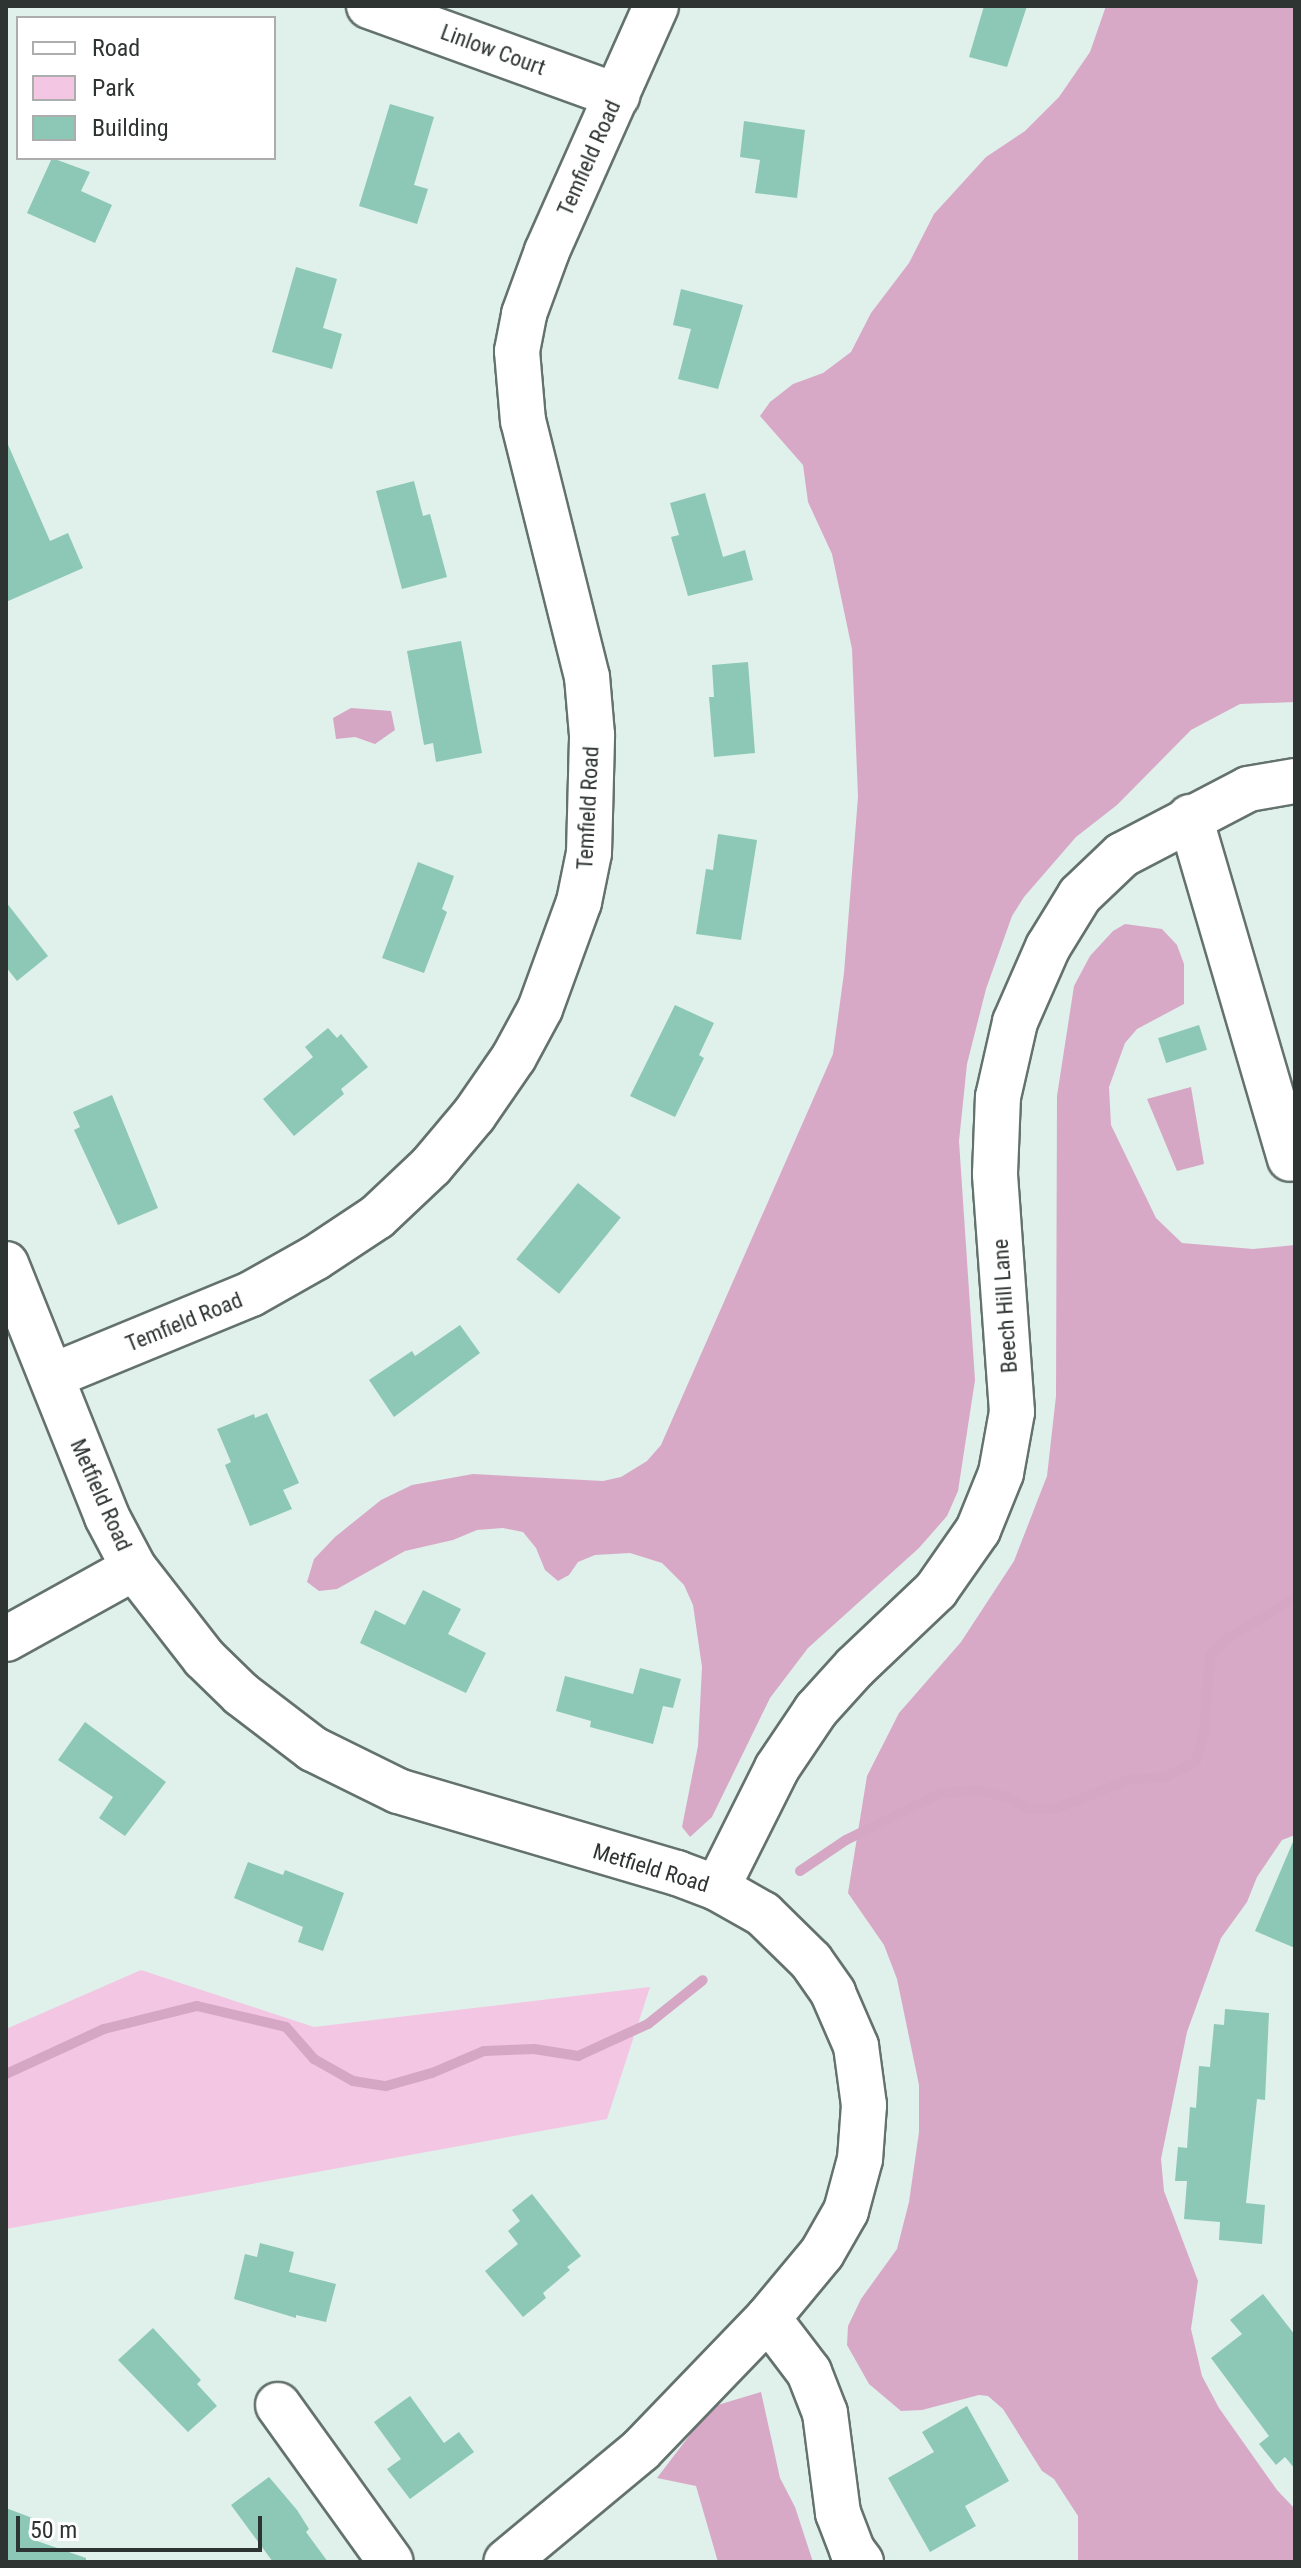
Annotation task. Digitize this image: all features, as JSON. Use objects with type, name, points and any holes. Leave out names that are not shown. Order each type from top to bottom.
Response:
[{"type":"street","name":"Linlow Court","points":[[369,6],[617,96]]},
{"type":"street","name":"Temfield Road","points":[[52,1376],[251,1294],[315,1258],[377,1217],[431,1166],[474,1115],[514,1057],[540,1009],[579,902],[589,853],[592,735],[587,677],[523,421],[517,351],[524,314],[547,251],[656,6]]},
{"type":"street","name":"Beech Hill Lane","points":[[717,1888],[777,1768],[816,1710],[855,1667],[936,1590],[978,1530],[1001,1473],[1012,1412],[995,1174],[998,1097],[1015,1022],[1048,947],[1080,895],[1122,855],[1248,789],[1295,781]]},
{"type":"street","points":[[1190,817],[1290,1159]]},
{"type":"street","name":"Metfield Road","points":[[6,1264],[107,1517],[134,1568],[204,1658],[277,1725],[358,1774],[441,1806],[677,1873],[717,1888],[763,1914],[802,1948],[833,1993],[856,2046],[864,2105],[860,2159],[846,2211],[822,2253],[768,2318],[641,2450],[506,2562]]},
{"type":"street","points":[[6,1639],[134,1568]]},
{"type":"street","points":[[768,2318],[809,2372],[825,2413],[838,2513],[852,2550],[861,2562]]},
{"type":"street","points":[[278,2405],[391,2562]]},
{"type":"green space","points":[[141,1970],[314,2027],[650,1987],[607,2119],[6,2229],[6,2029]]},
{"type":"shaded area","points":[[1106,6],[1295,6],[1295,702],[1240,704],[1191,730],[1117,805],[1076,837],[1024,897],[1012,916],[986,989],[967,1064],[959,1141],[975,1380],[958,1491],[947,1516],[919,1548],[808,1648],[770,1698],[712,1817],[690,1837],[682,1827],[698,1746],[702,1667],[693,1605],[684,1585],[662,1563],[630,1553],[595,1555],[578,1562],[569,1575],[558,1581],[545,1570],[536,1548],[523,1532],[503,1528],[477,1530],[453,1540],[405,1551],[337,1589],[319,1591],[307,1582],[314,1559],[335,1537],[381,1500],[412,1485],[473,1474],[603,1481],[621,1477],[647,1461],[661,1445],[833,1054],[844,973],[858,797],[852,649],[832,554],[808,502],[803,465],[760,416],[770,402],[793,384],[823,373],[851,352],[871,313],[909,263],[934,214],[986,157],[1025,131],[1059,97],[1090,52]]},
{"type":"shaded area","points":[[351,708],[391,711],[395,730],[375,744],[355,737],[336,739],[333,718]]},
{"type":"shaded area","points":[[1125,924],[1162,929],[1177,945],[1184,964],[1184,1004],[1137,1029],[1125,1043],[1109,1087],[1111,1125],[1156,1218],[1182,1243],[1253,1249],[1295,1245],[1295,1835],[1282,1840],[1257,1877],[1247,1902],[1221,1938],[1187,2032],[1161,2159],[1164,2191],[1198,2281],[1191,2329],[1202,2376],[1219,2408],[1277,2490],[1295,2509],[1295,2562],[1078,2562],[1078,2516],[1054,2479],[1042,2471],[1003,2409],[988,2396],[979,2395],[922,2410],[901,2411],[869,2384],[847,2345],[848,2326],[861,2299],[897,2249],[909,2202],[919,2132],[919,2085],[897,1979],[884,1945],[848,1893],[867,1776],[899,1713],[961,1642],[1014,1561],[1047,1476],[1056,1396],[1057,1096],[1074,986],[1090,956],[1113,931]]},
{"type":"shaded area","points":[[1191,1087],[1204,1164],[1177,1171],[1147,1099]]},
{"type":"shaded area","points":[[761,2392],[780,2478],[795,2507],[813,2562],[718,2562],[696,2486],[657,2478],[711,2407]]},
{"type":"building","points":[[984,6],[1027,6],[1007,67],[969,57]]},
{"type":"building","points":[[390,104],[434,117],[414,185],[428,189],[417,224],[359,206]]},
{"type":"building","points":[[744,121],[805,130],[797,198],[755,193],[760,160],[740,157]]},
{"type":"building","points":[[51,160],[90,172],[81,191],[112,205],[95,243],[27,213]]},
{"type":"building","points":[[296,267],[337,279],[323,328],[342,334],[332,369],[272,352]]},
{"type":"building","points":[[681,289],[743,305],[718,389],[678,379],[691,329],[673,325]]},
{"type":"building","points":[[6,440],[50,541],[68,533],[83,568],[6,602]]},
{"type":"building","points":[[414,481],[423,516],[430,514],[447,577],[402,589],[376,491]]},
{"type":"building","points":[[705,493],[723,557],[745,550],[753,580],[688,596],[671,537],[679,535],[670,503]]},
{"type":"building","points":[[461,641],[482,753],[436,762],[433,743],[424,745],[407,651]]},
{"type":"building","points":[[748,662],[755,753],[714,757],[709,697],[714,697],[712,665]]},
{"type":"building","points":[[718,834],[757,840],[741,940],[696,934],[706,869],[713,870]]},
{"type":"building","points":[[418,862],[454,876],[442,909],[447,912],[424,973],[382,958]]},
{"type":"building","points":[[6,902],[48,956],[17,981],[6,967]]},
{"type":"building","points":[[675,1005],[714,1023],[699,1055],[704,1058],[675,1117],[630,1096]]},
{"type":"building","points":[[1199,1025],[1207,1050],[1166,1063],[1158,1038]]},
{"type":"building","points":[[328,1028],[337,1038],[341,1034],[368,1067],[341,1089],[344,1094],[294,1136],[263,1099],[313,1057],[305,1047]]},
{"type":"building","points":[[112,1095],[158,1208],[118,1225],[74,1130],[80,1127],[73,1112]]},
{"type":"building","points":[[578,1183],[621,1218],[559,1294],[516,1259]]},
{"type":"building","points":[[460,1325],[480,1353],[394,1417],[369,1380],[412,1351],[415,1356]]},
{"type":"building","points":[[267,1413],[299,1483],[283,1490],[292,1509],[250,1526],[225,1465],[231,1462],[217,1429],[254,1414],[255,1418]]},
{"type":"building","points":[[423,1590],[461,1609],[448,1634],[486,1653],[466,1693],[360,1643],[375,1610],[405,1625]]},
{"type":"building","points":[[640,1668],[681,1679],[673,1708],[663,1706],[653,1744],[590,1727],[591,1721],[556,1711],[565,1676],[633,1694]]},
{"type":"building","points":[[85,1722],[166,1782],[125,1836],[99,1818],[113,1797],[58,1760]]},
{"type":"building","points":[[1295,1837],[1295,1948],[1255,1931]]},
{"type":"building","points":[[248,1862],[283,1875],[285,1870],[344,1893],[323,1951],[298,1942],[303,1927],[234,1898]]},
{"type":"building","points":[[1225,2009],[1269,2013],[1265,2100],[1257,2099],[1246,2203],[1265,2205],[1262,2244],[1219,2240],[1220,2222],[1184,2219],[1187,2181],[1175,2181],[1178,2147],[1187,2148],[1190,2107],[1196,2108],[1199,2066],[1210,2067],[1214,2024],[1224,2025]]},
{"type":"building","points":[[532,2194],[581,2256],[543,2293],[546,2298],[523,2317],[485,2271],[518,2244],[508,2231],[520,2221],[512,2210]]},
{"type":"building","points":[[260,2243],[294,2252],[289,2272],[336,2284],[326,2322],[296,2315],[296,2318],[234,2299],[245,2254],[257,2257]]},
{"type":"building","points":[[1263,2294],[1295,2335],[1295,2469],[1285,2457],[1276,2465],[1259,2444],[1269,2436],[1211,2358],[1242,2334],[1230,2320]]},
{"type":"building","points":[[153,2328],[201,2380],[197,2384],[217,2406],[188,2432],[118,2360]]},
{"type":"building","points":[[410,2396],[444,2443],[459,2432],[474,2452],[410,2499],[387,2469],[401,2459],[374,2422]]},
{"type":"building","points":[[967,2406],[1009,2481],[965,2506],[976,2526],[930,2552],[888,2478],[934,2452],[922,2432]]},
{"type":"building","points":[[269,2477],[297,2510],[309,2529],[306,2532],[328,2562],[273,2562],[231,2505]]},
{"type":"building","points":[[6,2508],[40,2521],[34,2540],[86,2558],[86,2562],[6,2562]]},
{"type":"waterway","points":[[800,1871],[846,1840],[941,1793],[980,1790],[1006,1797],[1030,1809],[1057,1808],[1131,1779],[1165,1777],[1196,1762],[1204,1733],[1210,1657],[1228,1638],[1295,1598]]},
{"type":"waterway","points":[[6,2074],[104,2029],[197,2006],[286,2027],[314,2059],[353,2081],[386,2086],[432,2073],[484,2051],[534,2049],[578,2056],[648,2024],[703,1980]]}]
